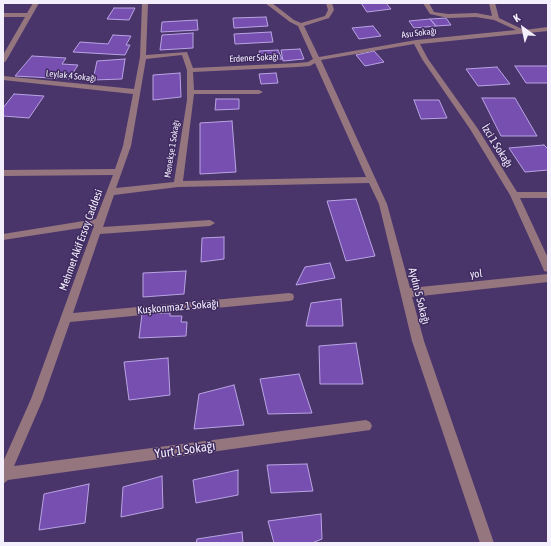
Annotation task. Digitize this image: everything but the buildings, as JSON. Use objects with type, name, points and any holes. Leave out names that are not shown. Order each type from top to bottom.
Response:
[{"type":"street","points":[[3,61],[36,3]]},
{"type":"street","name":"Mehmet Akif Ersoy Caddesi","points":[[4,475],[37,399],[127,146],[143,57],[145,3]]},
{"type":"street","points":[[268,3],[292,22],[301,25],[327,17],[331,10],[329,3]]},
{"type":"street","points":[[426,3],[432,13],[448,16],[476,15],[496,19],[524,31]]},
{"type":"street","points":[[492,3],[496,19]]},
{"type":"street","points":[[3,16],[29,15]]},
{"type":"street","name":"Aydın 5 Sokağı","points":[[301,25],[383,204],[418,341],[487,543]]},
{"type":"street","name":"Asu Sokağı","points":[[317,59],[416,42],[548,29]]},
{"type":"street","name":"İzci 1 Sokağı","points":[[416,42],[425,59],[474,130],[514,195],[548,268]]},
{"type":"street","name":"Menekşe 1 Sokağı","points":[[111,192],[178,184],[190,92],[190,70],[185,53],[143,57]]},
{"type":"street","name":"Erdener Sokağı","points":[[190,70],[310,64],[317,59]]},
{"type":"street","name":"Leylak 4 Sokağı","points":[[3,78],[137,92]]},
{"type":"street","points":[[190,92],[259,92]]},
{"type":"street","points":[[3,173],[118,172]]},
{"type":"street","points":[[178,184],[371,180]]},
{"type":"street","points":[[514,195],[548,194]]},
{"type":"street","points":[[3,237],[98,227],[210,223]]},
{"type":"street","name":"yol","points":[[406,293],[548,278]]},
{"type":"street","name":"Kuşkonmaz 1 Sokağı","points":[[66,318],[289,297]]},
{"type":"street","name":"Yurt 1 Sokağı","points":[[4,475],[366,426]]}]
